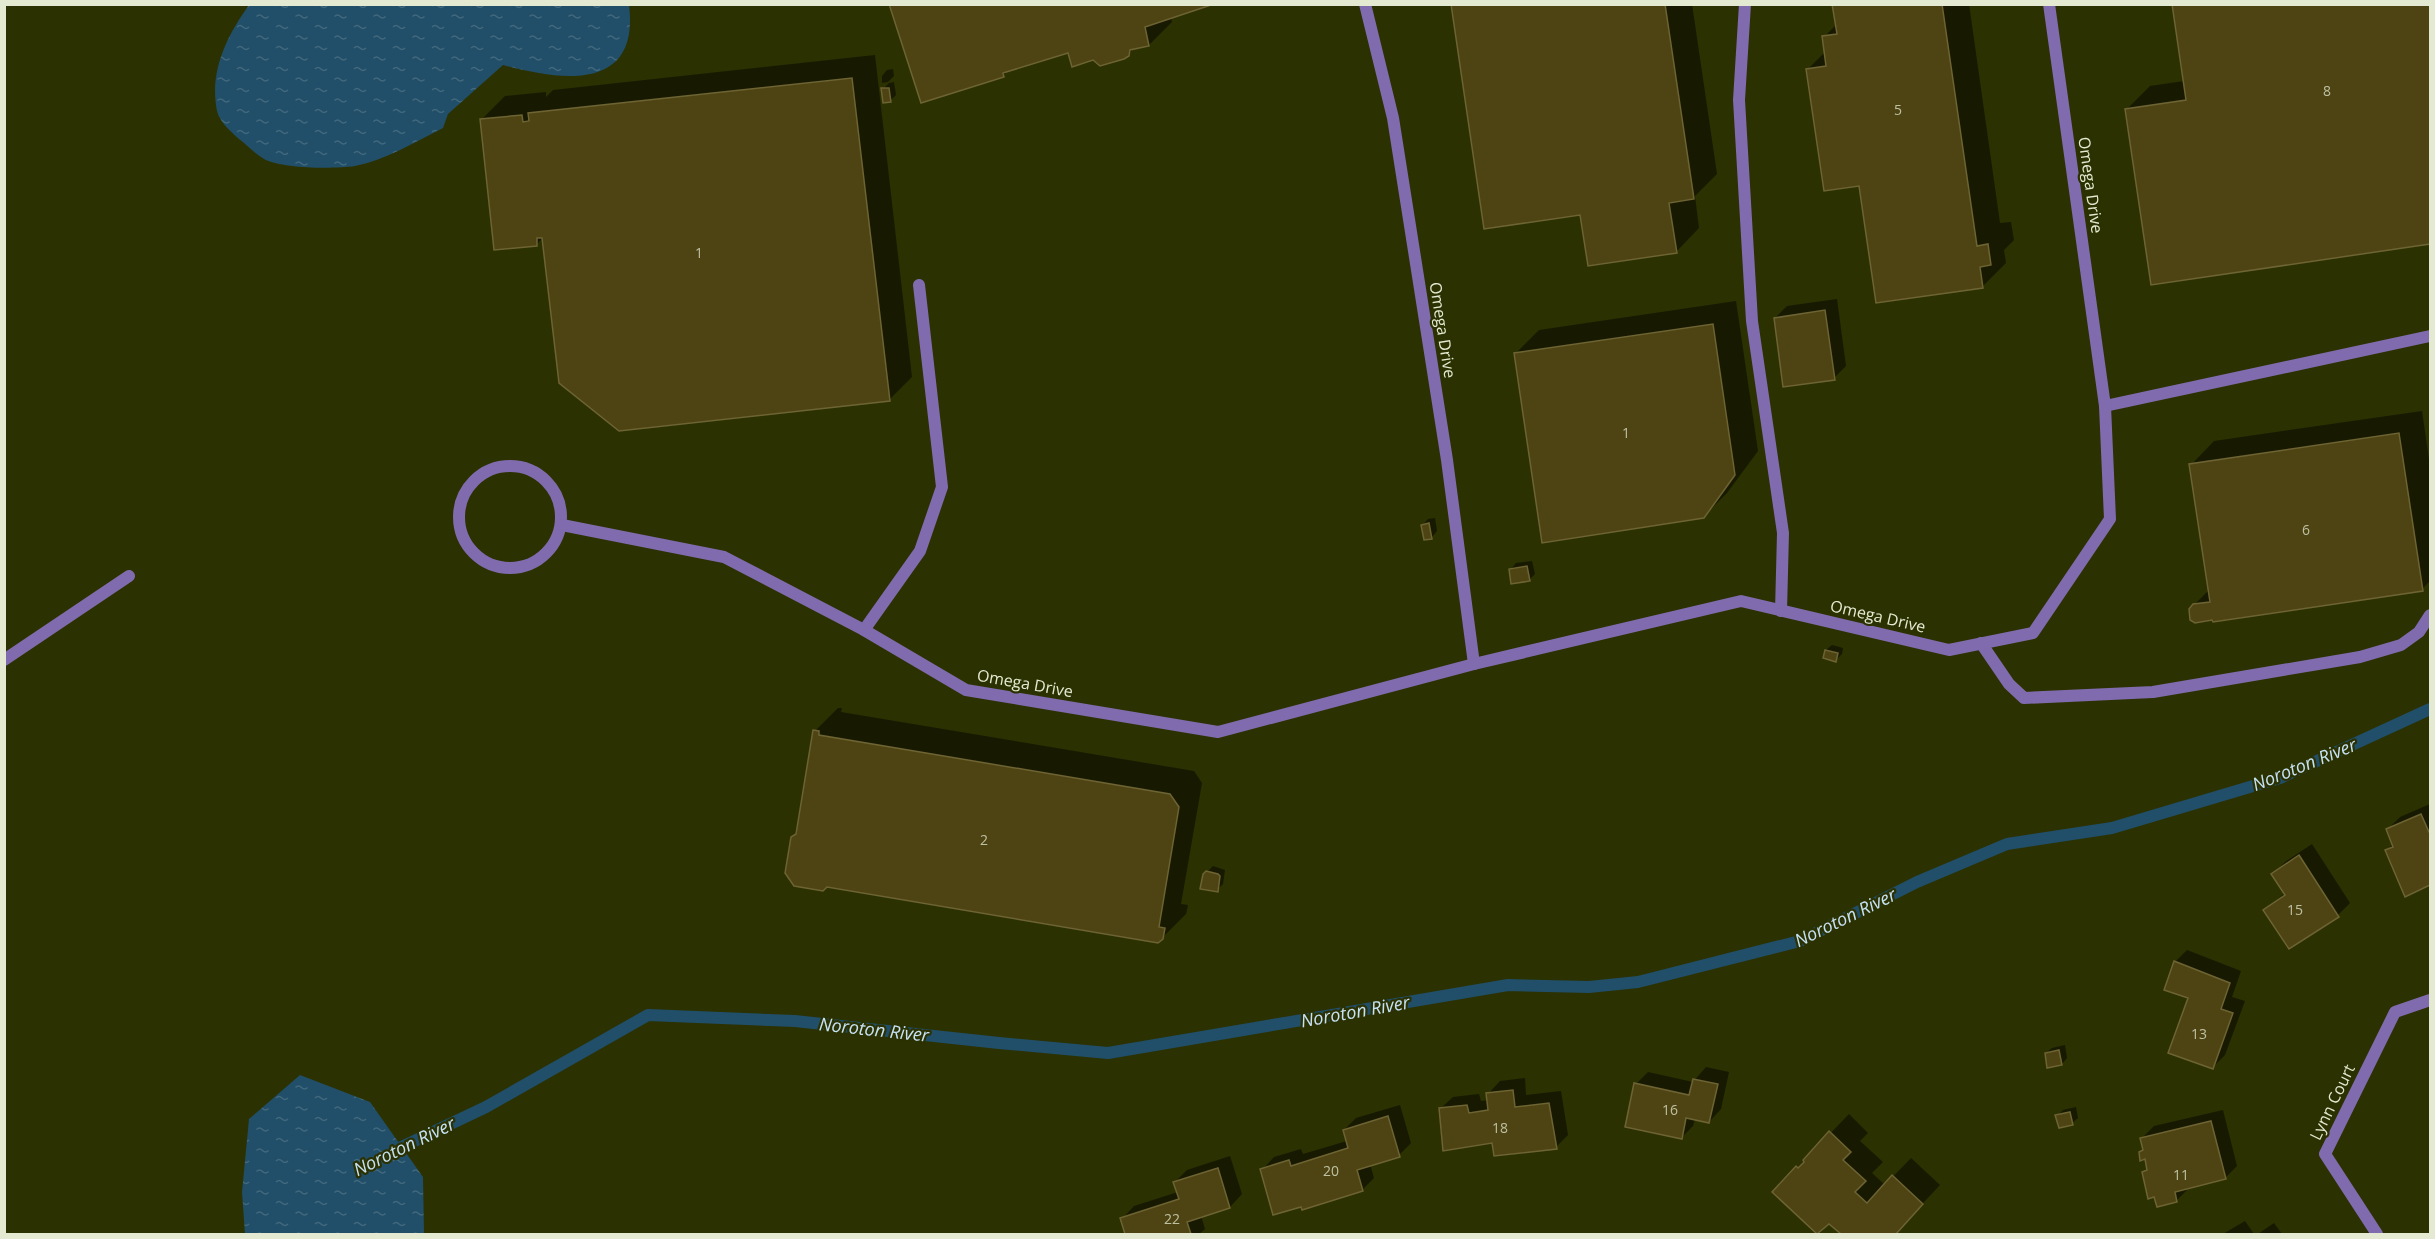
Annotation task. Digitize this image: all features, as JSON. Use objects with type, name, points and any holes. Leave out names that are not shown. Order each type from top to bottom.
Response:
[{"type":"street","name":"Omega Drive","points":[[1365,4],[1393,118],[1447,460],[1474,664]]},
{"type":"street","points":[[1745,4],[1739,100],[1752,321],[1783,533],[1781,610]]},
{"type":"street","name":"Omega Drive","points":[[562,525],[724,557],[864,630],[966,690],[1218,732],[1474,664],[1741,601],[1949,650],[2033,633],[2110,519],[2105,406],[2049,4]]},
{"type":"street","points":[[864,630],[920,551],[942,487],[919,285]]},
{"type":"street","points":[[2105,406],[2430,336]]},
{"type":"street","points":[[518,466],[537,472],[552,486],[561,504],[562,525],[555,544],[542,559],[524,568],[503,569],[484,562],[469,549],[460,530],[459,510],[466,490],[479,476],[497,467],[518,466]]},
{"type":"street","points":[[4,660],[129,576]]},
{"type":"street","points":[[1981,643],[2009,684],[2024,698],[2153,692],[2360,657],[2401,645],[2419,632],[2430,615]]},
{"type":"street","name":"Lynn Court","points":[[2377,1234],[2325,1154],[2395,1012],[2430,1000]]},
{"type":"water","points":[[249,5],[629,5],[629,33],[622,53],[609,66],[592,74],[549,75],[503,65],[448,114],[443,128],[411,145],[367,163],[322,168],[283,165],[264,159],[229,130],[220,119],[215,96],[218,68],[227,42]]},
{"type":"water","points":[[300,1075],[370,1102],[423,1177],[424,1234],[245,1234],[242,1192],[249,1119]]},
{"type":"building","points":[[889,4],[1214,4],[1145,27],[1149,46],[1130,50],[1129,56],[1124,59],[1100,66],[1093,60],[1072,67],[1068,53],[1003,73],[1004,77],[921,103]]},
{"type":"building","points":[[1451,4],[1665,4],[1694,199],[1669,203],[1677,253],[1588,266],[1580,215],[1484,229]]},
{"type":"building","points":[[1832,4],[1942,4],[1977,246],[1988,244],[1991,265],[1980,267],[1983,288],[1876,303],[1859,186],[1824,191],[1806,69],[1826,66],[1822,36],[1837,34]]},
{"type":"building","points":[[2172,4],[2430,4],[2430,244],[2151,285],[2125,109],[2186,100]]},
{"type":"building","points":[[852,78],[890,401],[619,431],[559,383],[542,238],[537,238],[537,246],[494,250],[480,119],[522,115],[523,122],[529,121],[528,113]]},
{"type":"building","points":[[881,88],[889,88],[891,102],[883,103]]},
{"type":"building","points":[[1825,310],[1835,380],[1783,387],[1774,318]]},
{"type":"building","points":[[1713,324],[1735,475],[1704,518],[1542,543],[1514,353]]},
{"type":"building","points":[[2399,433],[2423,591],[2213,622],[2212,620],[2195,623],[2190,620],[2189,609],[2193,604],[2210,602],[2189,464]]},
{"type":"building","points":[[1429,523],[1432,539],[1424,540],[1421,525]]},
{"type":"building","points":[[1527,566],[1530,581],[1511,584],[1509,569]]},
{"type":"building","points":[[1825,650],[1838,653],[1836,662],[1823,658]]},
{"type":"building","points":[[813,730],[819,731],[819,735],[1170,794],[1179,807],[1159,927],[1165,928],[1163,939],[1158,943],[827,887],[823,891],[794,886],[785,873],[791,837],[796,834]]},
{"type":"building","points":[[2421,814],[2430,832],[2430,885],[2405,897],[2385,850],[2393,847],[2386,829]]},
{"type":"building","points":[[2299,855],[2339,917],[2289,949],[2263,910],[2285,895],[2271,874]]},
{"type":"building","points":[[1206,871],[1220,876],[1218,892],[1200,889],[1203,874]]},
{"type":"building","points":[[2174,961],[2230,983],[2221,1009],[2233,1013],[2213,1069],[2168,1053],[2188,998],[2164,990]]},
{"type":"building","points":[[2059,1050],[2062,1065],[2047,1068],[2045,1053]]},
{"type":"building","points":[[1693,1079],[1718,1084],[1709,1123],[1686,1118],[1682,1139],[1625,1127],[1634,1083],[1689,1095]]},
{"type":"building","points":[[1513,1090],[1515,1107],[1549,1103],[1557,1149],[1494,1156],[1492,1143],[1443,1151],[1439,1108],[1467,1105],[1469,1113],[1488,1110],[1486,1093]]},
{"type":"building","points":[[2070,1112],[2073,1125],[2059,1128],[2055,1115]]},
{"type":"building","points":[[1388,1116],[1400,1157],[1357,1170],[1363,1191],[1302,1210],[1301,1207],[1273,1215],[1260,1169],[1289,1160],[1291,1166],[1348,1148],[1343,1130]]},
{"type":"building","points":[[2211,1121],[2226,1179],[2175,1192],[2177,1202],[2157,1207],[2154,1197],[2148,1199],[2142,1172],[2147,1170],[2145,1159],[2140,1161],[2139,1152],[2143,1150],[2140,1138]]},
{"type":"building","points":[[1829,1131],[1851,1152],[1843,1160],[1866,1181],[1855,1192],[1867,1203],[1892,1175],[1923,1204],[1896,1234],[1841,1234],[1829,1224],[1817,1234],[1772,1192],[1796,1166],[1798,1168],[1804,1162],[1803,1160]]},
{"type":"building","points":[[1218,1168],[1230,1208],[1187,1222],[1191,1234],[1125,1234],[1120,1218],[1179,1199],[1173,1182]]},
{"type":"waterway","name":"Noroton River","points":[[389,1153],[486,1107],[648,1015],[795,1021],[1108,1053],[1508,985],[1589,987],[1638,982],[1800,941],[1917,882],[2007,844],[2112,828],[2280,778],[2430,709]]}]
